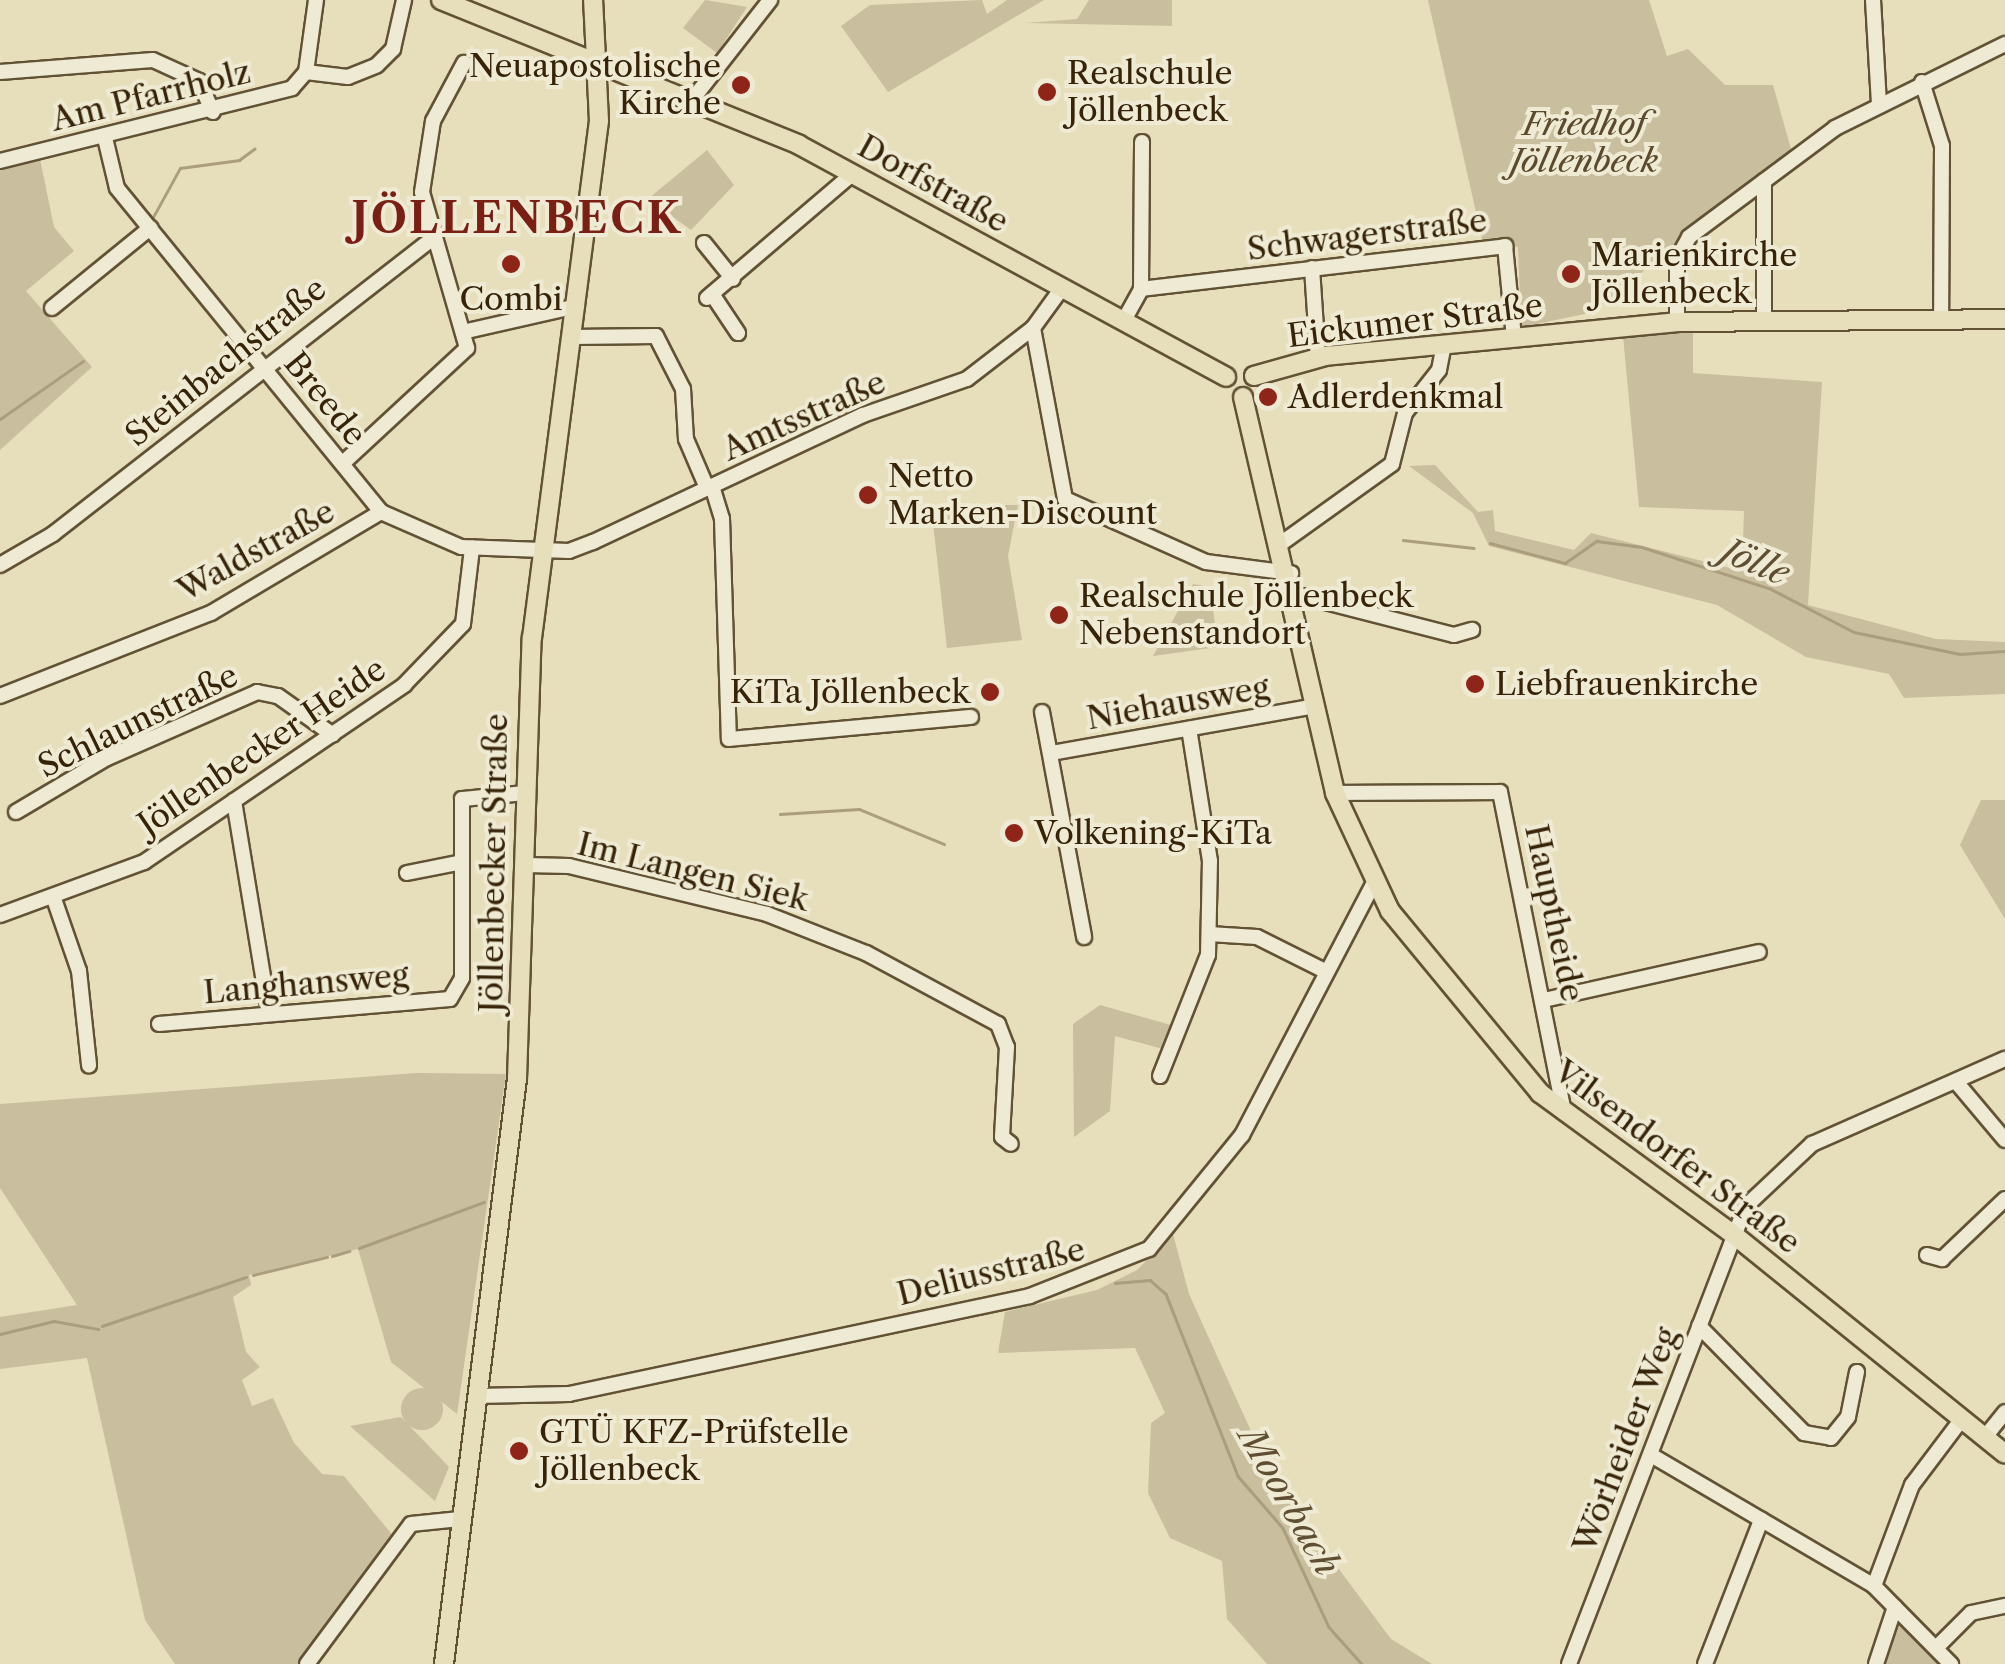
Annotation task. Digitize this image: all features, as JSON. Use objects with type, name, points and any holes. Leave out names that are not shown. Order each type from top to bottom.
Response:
[{"type":"main road","name":"Dorfstraße","points":[[440,0],[692,100],[852,174],[1226,377]]},
{"type":"main road","name":"Jöllenbecker Straße","points":[[444,1664],[517,1078],[526,793],[541,550],[576,306],[602,64],[592,0]]},
{"type":"main road","name":"Eickumer Straße","points":[[1226,377],[1240,367],[1254,376],[1318,358],[1677,322],[2005,319]]},
{"type":"main road","points":[[1226,377],[1228,392],[1243,398],[1254,376]]},
{"type":"main road","name":"Vilsendorfer Straße","points":[[1243,398],[1290,572],[1334,793],[1374,882],[1492,1041],[1564,1113],[1734,1235],[2005,1454]]},
{"type":"street","points":[[316,0],[306,72],[348,77],[377,65],[392,49],[404,0]]},
{"type":"street","points":[[1873,0],[1879,103]]},
{"type":"street","points":[[692,100],[763,2]]},
{"type":"street","points":[[1677,322],[1683,243],[1764,181],[1879,103],[2005,44]]},
{"type":"street","points":[[343,464],[459,360],[467,331],[430,240],[427,140],[464,63]]},
{"type":"street","points":[[0,72],[171,64],[199,81],[213,112]]},
{"type":"street","name":"Am Pfarrholz","points":[[0,160],[213,112],[292,88],[306,72]]},
{"type":"street","points":[[1922,82],[1942,146],[1941,319]]},
{"type":"street","name":"Breede","points":[[105,138],[117,188],[381,512]]},
{"type":"street","points":[[1123,322],[1142,290],[1142,142]]},
{"type":"street","points":[[738,333],[709,296],[852,174]]},
{"type":"street","points":[[1764,181],[1764,319]]},
{"type":"street","points":[[52,308],[150,228]]},
{"type":"street","name":"Steinbachstraße","points":[[0,565],[53,534],[430,240]]},
{"type":"street","points":[[704,243],[733,279]]},
{"type":"street","name":"Schwagerstraße","points":[[1142,290],[1505,246],[1513,281],[1514,337]]},
{"type":"street","points":[[1312,268],[1318,358]]},
{"type":"street","name":"Amtsstraße","points":[[541,550],[578,548],[710,487],[967,379],[1033,328],[1062,288]]},
{"type":"street","points":[[467,331],[576,306]]},
{"type":"street","points":[[1033,328],[1065,499],[1206,562],[1290,572]]},
{"type":"street","points":[[571,337],[656,336],[683,389],[686,440],[722,519],[729,739],[971,716]]},
{"type":"street","points":[[1283,542],[1392,464],[1405,413],[1439,370],[1444,345]]},
{"type":"street","name":"Waldstraße","points":[[0,696],[234,602],[381,512],[472,548],[541,550]]},
{"type":"street","name":"Jöllenbecker Heide","points":[[0,914],[144,862],[333,735],[456,637],[472,548]]},
{"type":"street","points":[[1294,594],[1454,635],[1472,630]]},
{"type":"street","name":"Schlaunstraße","points":[[16,812],[107,758],[257,692],[278,696],[333,735]]},
{"type":"street","name":"Niehausweg","points":[[1052,753],[1315,706]]},
{"type":"street","points":[[1042,712],[1084,936]]},
{"type":"street","points":[[1160,1076],[1209,934],[1210,862],[1189,728]]},
{"type":"street","name":"Hauptheide","points":[[1334,793],[1492,789],[1504,800],[1564,1113]]},
{"type":"street","points":[[407,873],[462,862],[462,799],[526,793]]},
{"type":"street","points":[[234,801],[269,1014]]},
{"type":"street","name":"Langhansweg","points":[[159,1024],[457,994],[462,862]]},
{"type":"street","name":"Im Langen Siek","points":[[526,865],[668,887],[792,923],[998,1024],[1007,1047],[1002,1137],[1010,1144]]},
{"type":"street","name":"Deliusstraße","points":[[476,1396],[570,1394],[1106,1273],[1169,1230],[1242,1135],[1374,882]]},
{"type":"street","points":[[53,896],[80,971],[89,1066]]},
{"type":"street","points":[[1209,934],[1257,937],[1325,971]]},
{"type":"street","points":[[1544,1000],[1759,952]]},
{"type":"street","name":"Wörheider Weg","points":[[1569,1664],[1734,1235],[1765,1182],[1812,1144],[1958,1084],[2005,1059]]},
{"type":"street","points":[[1958,1084],[2005,1140]]},
{"type":"street","points":[[1927,1256],[1942,1259],[2005,1199]]},
{"type":"street","points":[[1700,1326],[1804,1433],[1832,1438],[1848,1417],[1857,1372]]},
{"type":"street","points":[[1985,1438],[2005,1412]]},
{"type":"street","points":[[1874,1586],[1912,1484],[1962,1419]]},
{"type":"street","points":[[1650,1455],[1874,1586],[1951,1664]]},
{"type":"street","points":[[307,1664],[411,1524],[460,1519]]},
{"type":"street","points":[[1706,1664],[1761,1520]]},
{"type":"street","points":[[1936,1648],[1971,1614],[2005,1606]]},
{"type":"street","points":[[1876,1664],[1896,1607]]},
{"type":"green space","points":[[705,0],[747,7],[717,53],[683,28]]},
{"type":"green space","points":[[982,0],[987,14],[1007,0],[1044,0],[888,92],[841,26],[870,5]]},
{"type":"green space","points":[[1089,0],[1172,0],[1172,26],[1025,23],[1077,19]]},
{"type":"green space","name":"Friedhof Jöllenbeck","points":[[1428,0],[1649,0],[1667,56],[1688,49],[1725,85],[1773,85],[1791,149],[1594,312],[1521,327],[1518,247],[1483,243]]},
{"type":"green space","points":[[707,150],[734,185],[691,230],[648,199]]},
{"type":"green space","points":[[40,159],[54,227],[74,251],[26,291],[92,367],[0,450],[0,168]]},
{"type":"green space","points":[[1693,330],[1693,373],[1822,382],[1808,605],[1936,639],[2005,642],[2005,694],[1904,698],[1889,674],[1806,657],[1717,605],[1489,546],[1473,513],[1409,466],[1435,465],[1478,512],[1493,510],[1495,531],[1574,550],[1591,533],[1742,571],[1744,511],[1639,507],[1623,336]]},
{"type":"green space","points":[[931,505],[1018,505],[1008,556],[1022,640],[947,648]]},
{"type":"green space","points":[[1193,584],[1210,587],[1218,647],[1153,656]]},
{"type":"green space","points":[[1981,800],[2005,800],[2005,919],[1960,845]]},
{"type":"green space","points":[[1100,1005],[1171,1025],[1163,1049],[1115,1036],[1110,1111],[1074,1137],[1073,1024]]},
{"type":"green space","points":[[417,1073],[506,1074],[457,1414],[391,1362],[358,1249],[249,1275],[251,1285],[233,1297],[246,1352],[260,1367],[242,1380],[252,1406],[273,1398],[294,1443],[322,1474],[344,1476],[394,1537],[298,1664],[175,1664],[145,1620],[87,1358],[0,1369],[0,1317],[77,1305],[0,1188],[0,1104]]},
{"type":"green space","points":[[1173,1234],[1189,1294],[1274,1482],[1391,1639],[1432,1664],[1267,1664],[1227,1619],[1222,1561],[1170,1538],[1148,1493],[1151,1423],[1165,1413],[1135,1348],[998,1353],[1005,1312],[1097,1290],[1137,1270]]},
{"type":"green space","points":[[422,1388],[437,1394],[443,1409],[437,1424],[422,1430],[407,1424],[401,1409],[407,1394]]},
{"type":"green space","points":[[401,1417],[449,1467],[435,1501],[350,1426]]},
{"type":"green space","points":[[1898,1622],[1940,1664],[1884,1664]]},
{"type":"waterway","points":[[152,219],[180,168],[239,160],[254,149]]},
{"type":"waterway","points":[[0,419],[83,361]]},
{"type":"waterway","name":"Jölle","points":[[1403,540],[1474,548]]},
{"type":"waterway","name":"Jölle","points":[[1490,543],[1565,563],[1597,541],[1642,547],[1771,589],[1854,632],[1960,654],[2005,651]]},
{"type":"waterway","name":"Moorbach","points":[[780,814],[859,809],[944,844]]},
{"type":"waterway","points":[[359,1248],[484,1202]]},
{"type":"waterway","points":[[332,1256],[349,1251]]},
{"type":"waterway","points":[[253,1275],[327,1257]]},
{"type":"waterway","points":[[102,1326],[246,1277]]},
{"type":"waterway","name":"Moorbach","points":[[1115,1283],[1150,1280],[1166,1294],[1238,1476],[1283,1528],[1329,1627],[1362,1664]]},
{"type":"waterway","points":[[0,1334],[54,1321],[98,1329]]},
{"type":"place","name":"Neuapostolische Kirche","points":[[741,85]]},
{"type":"place","name":"Realschule Jöllenbeck","points":[[1047,92]]},
{"type":"place","name":"Combi","points":[[511,264]]},
{"type":"place","name":"Marienkirche Jöllenbeck","points":[[1571,274]]},
{"type":"place","name":"Adlerdenkmal","points":[[1268,397]]},
{"type":"place","name":"Netto Marken-Discount","points":[[868,495]]},
{"type":"place","name":"Realschule Jöllenbeck Nebenstandort","points":[[1059,615]]},
{"type":"place","name":"Liebfrauenkirche","points":[[1475,684]]},
{"type":"place","name":"KiTa Jöllenbeck","points":[[990,692]]},
{"type":"place","name":"Volkening-KiTa","points":[[1014,833]]},
{"type":"place","name":"GTÜ KFZ-Prüfstelle Jöllenbeck","points":[[519,1451]]},
{"type":"district","name":"JÖLLENBECK","points":[[517,218]]}]
